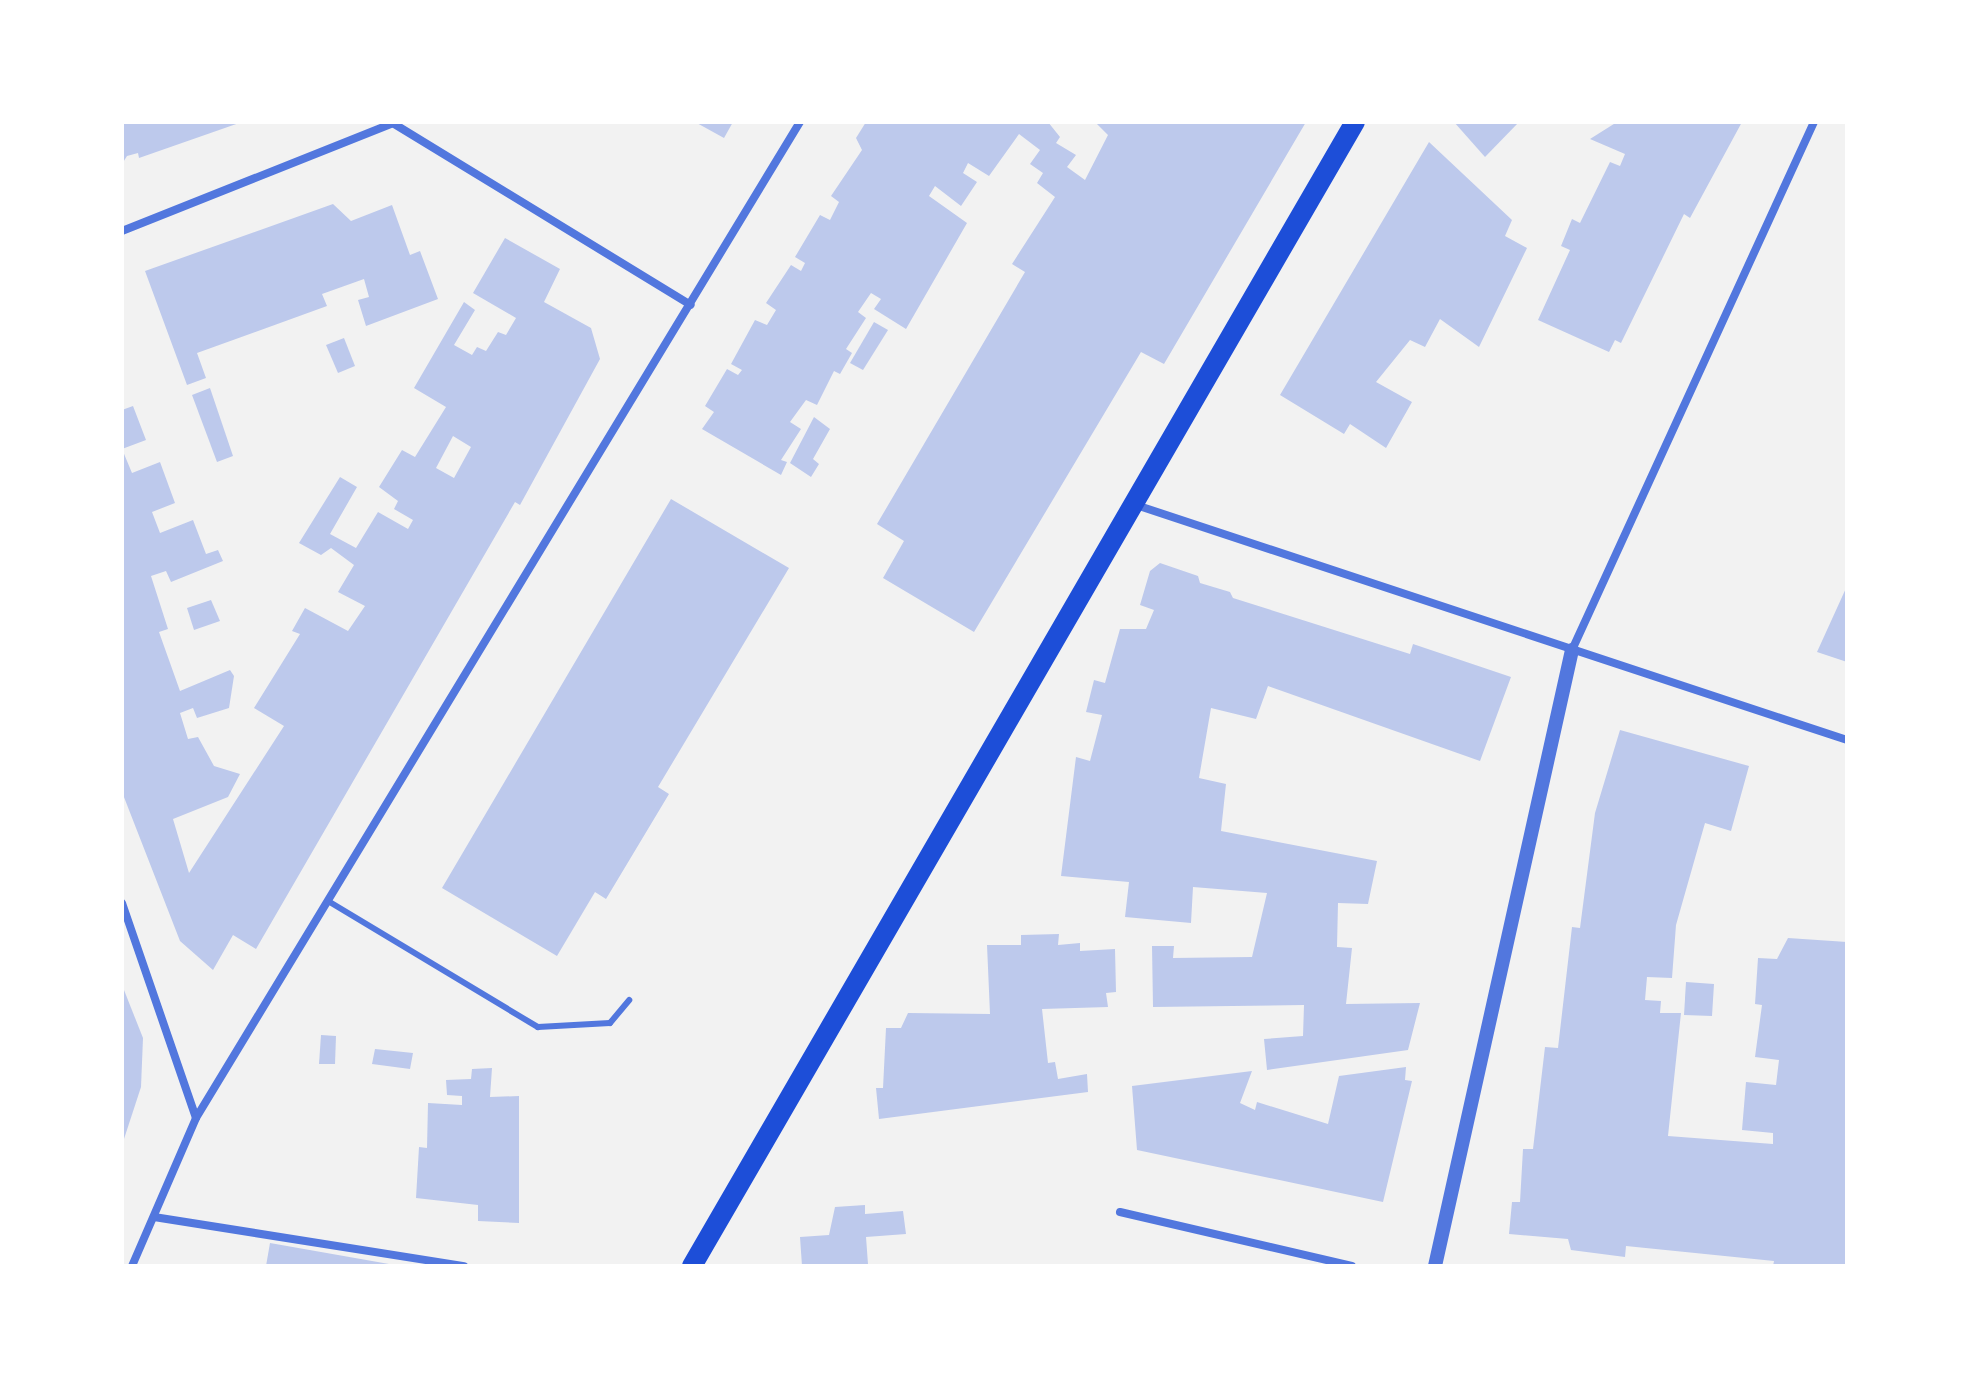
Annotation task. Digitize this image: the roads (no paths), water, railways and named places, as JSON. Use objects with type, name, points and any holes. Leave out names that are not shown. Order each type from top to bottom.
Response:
[{"type":"main road","points":[[692,1266],[1131,503],[1355,122]]},
{"type":"street","points":[[132,1266],[196,1118],[800,122]]},
{"type":"street","points":[[1435,1266],[1572,650],[1814,122]]},
{"type":"street","points":[[122,231],[392,123],[691,305]]},
{"type":"street","points":[[1131,503],[1847,740]]},
{"type":"street","points":[[122,903],[196,1118]]},
{"type":"street","points":[[1120,1212],[1352,1266]]},
{"type":"street","points":[[154,1217],[464,1266]]},
{"type":"lane","points":[[328,901],[538,1027],[610,1023],[629,1000]]}]
